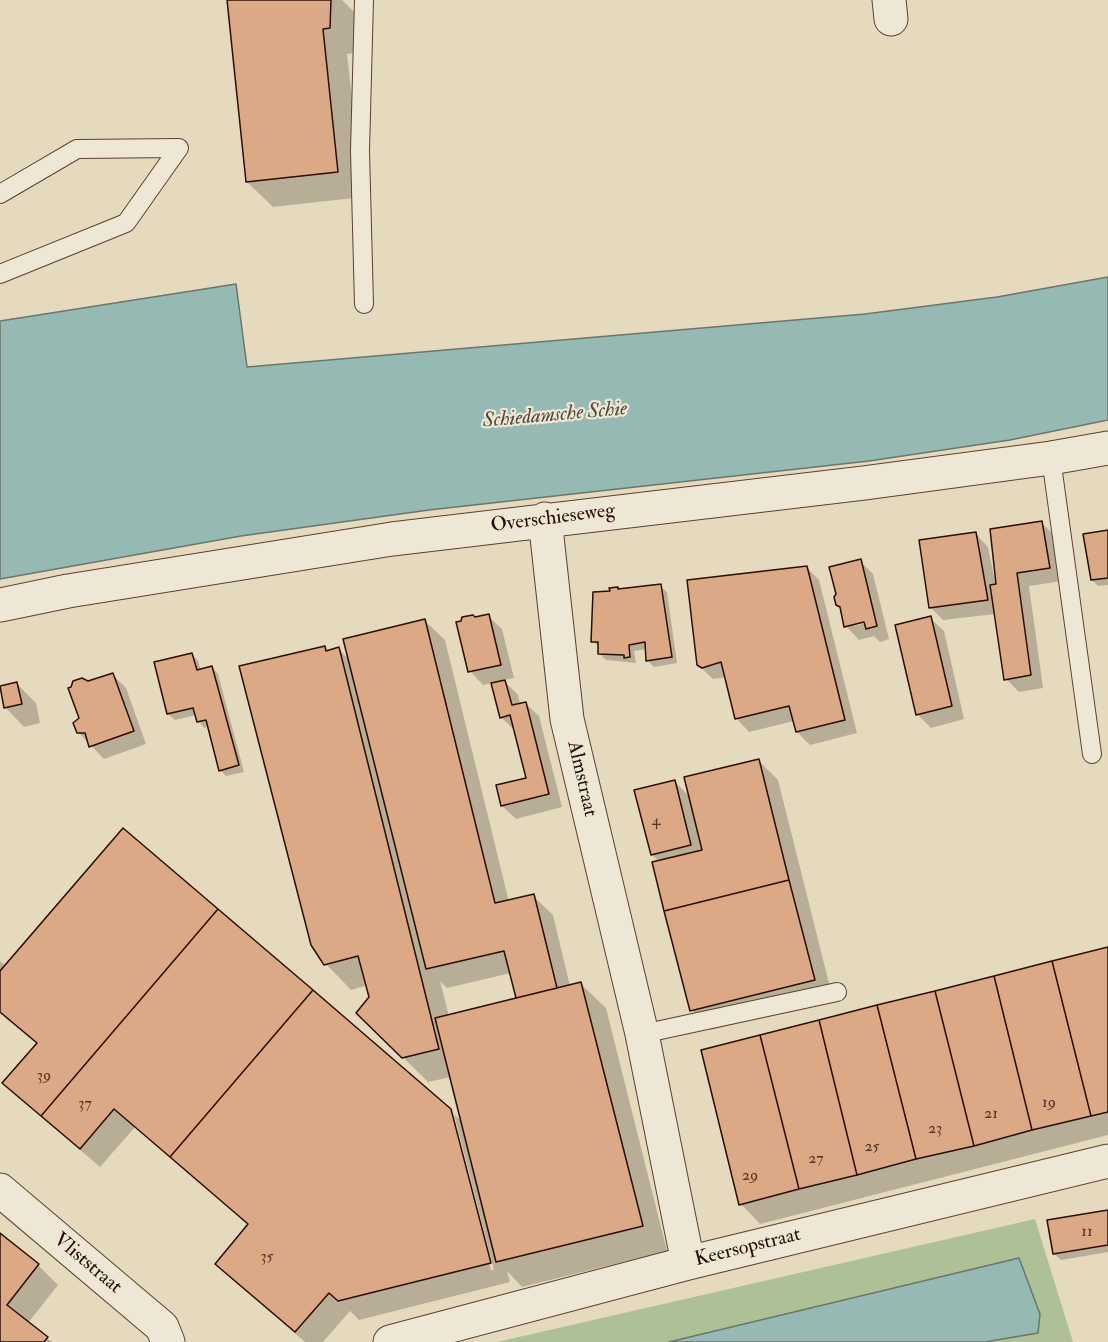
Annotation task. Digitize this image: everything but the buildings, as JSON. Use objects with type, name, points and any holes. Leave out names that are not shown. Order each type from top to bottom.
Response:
[{"type":"street","name":"Overschieseweg","points":[[0,605],[68,591],[392,539],[545,519],[864,483],[1051,458],[1108,448]]},
{"type":"street","name":"Almstraat","points":[[545,519],[567,719],[642,1034],[688,1263]]},
{"type":"street","name":"Keersopstraat","points":[[390,1342],[688,1263],[1108,1161]]},
{"type":"street","name":"Vliststraat","points":[[0,1190],[162,1327],[168,1342]]},
{"type":"lane","points":[[363,0],[360,151],[364,304]]},
{"type":"lane","points":[[0,194],[77,149],[178,148],[126,223],[0,274]]},
{"type":"lane","points":[[1051,458],[1092,754]]},
{"type":"lane","points":[[642,1034],[837,992]]},
{"type":"green space","points":[[1035,1219],[1073,1342],[986,1342],[1038,1333],[1040,1314],[1019,1258],[669,1342],[497,1342]]},
{"type":"water","name":"Schiedamsche Schie","points":[[1108,277],[1108,420],[1010,440],[869,461],[429,510],[241,536],[0,579],[0,321],[236,284],[247,367],[865,314],[997,297]]},
{"type":"water","points":[[1019,1258],[1040,1314],[1038,1333],[985,1342],[669,1342]]}]
